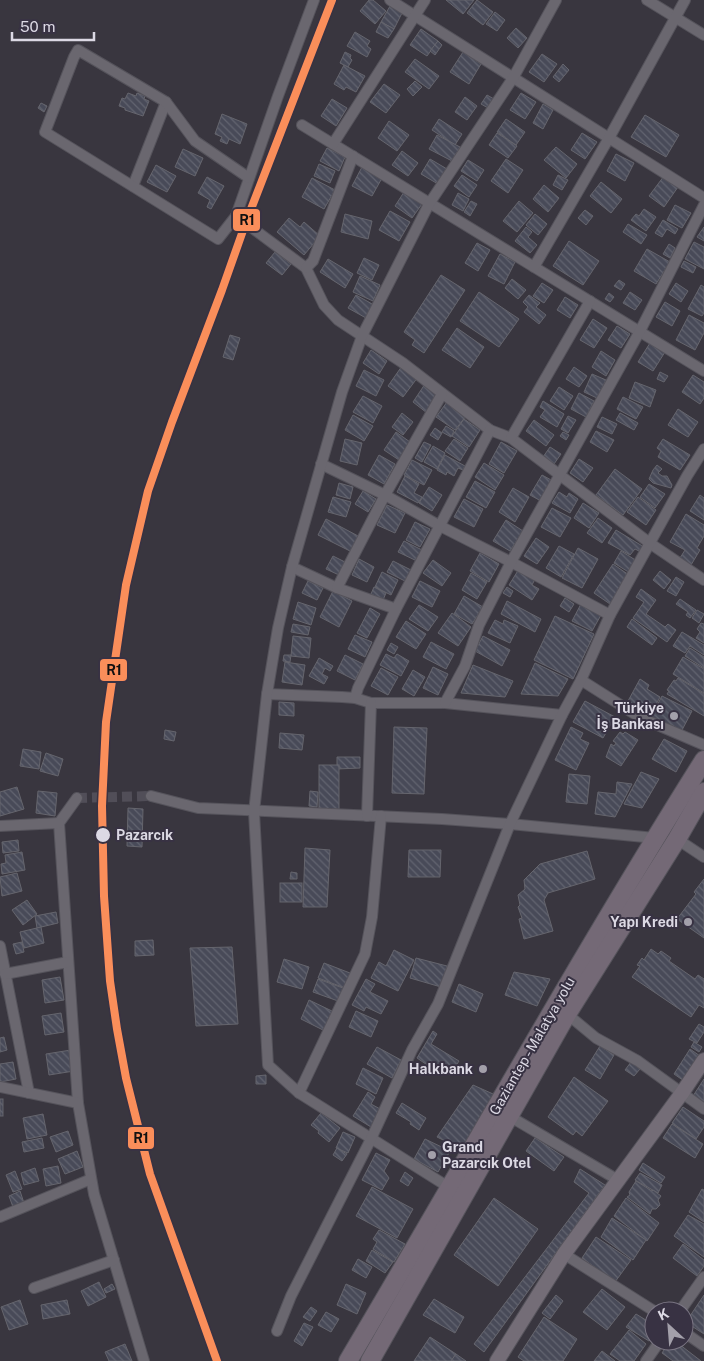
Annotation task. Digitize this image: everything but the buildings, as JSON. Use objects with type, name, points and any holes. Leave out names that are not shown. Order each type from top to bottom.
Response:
[{"type":"highway","name":"Gaziantep - Malatya yolu","points":[[348,1361],[553,1009],[704,760]]},
{"type":"highway","name":"Gaziantep - Malatya yolu","points":[[375,1359],[567,1014],[677,839],[704,792]]},
{"type":"street","points":[[249,178],[195,141],[166,102],[78,50],[45,132],[218,239],[236,216],[314,0]]},
{"type":"street","points":[[390,0],[704,198]]},
{"type":"street","points":[[333,144],[425,0]]},
{"type":"street","points":[[450,1188],[300,1093],[268,1065],[254,812],[267,694],[278,628],[292,567],[342,392],[362,336],[430,204],[513,78],[556,0]]},
{"type":"street","points":[[647,0],[704,35]]},
{"type":"street","points":[[534,267],[609,138],[685,0]]},
{"type":"street","points":[[133,186],[166,102]]},
{"type":"street","points":[[302,125],[704,371]]},
{"type":"street","points":[[306,268],[312,261],[352,156]]},
{"type":"street","points":[[446,703],[465,666],[479,625],[511,562],[640,331],[704,205]]},
{"type":"street","points":[[236,216],[306,268],[324,305],[338,320],[403,363],[490,430],[511,438],[651,544],[704,580]]},
{"type":"street","points":[[511,438],[590,301]]},
{"type":"street","points":[[338,588],[385,494],[442,394]]},
{"type":"street","points":[[355,698],[396,609],[490,430]]},
{"type":"street","points":[[277,1331],[290,1296],[371,1139],[412,1050],[438,1004],[510,824],[562,715],[581,680],[610,615],[704,449]]},
{"type":"street","points":[[322,464],[385,494],[440,526],[610,615]]},
{"type":"street","points":[[292,567],[338,588],[396,609]]},
{"type":"street","points":[[581,680],[641,718],[704,745]]},
{"type":"street","points":[[267,694],[355,698],[371,703],[446,703],[562,715]]},
{"type":"street","points":[[367,816],[371,703]]},
{"type":"street","points":[[151,796],[198,808],[510,824],[655,838]]},
{"type":"street","points":[[77,798],[59,823],[78,1103],[94,1194],[144,1361]]},
{"type":"street","points":[[300,1093],[365,954],[372,917],[381,816]]},
{"type":"street","points":[[0,826],[59,823]]},
{"type":"street","points":[[677,839],[704,857]]},
{"type":"street","points":[[0,946],[29,1093]]},
{"type":"street","points":[[5,974],[68,962]]},
{"type":"street","points":[[567,1014],[596,1038],[638,1061],[704,1109]]},
{"type":"street","points":[[497,1361],[564,1254],[704,1060]]},
{"type":"street","points":[[0,1087],[78,1103]]},
{"type":"street","points":[[509,1116],[618,1180]]},
{"type":"street","points":[[0,1217],[91,1180]]},
{"type":"street","points":[[564,1254],[644,1305]]},
{"type":"street","points":[[34,1288],[114,1260]]},
{"type":"street","points":[[687,1301],[704,1277]]},
{"type":"tunnel","points":[[77,798],[151,796]]},
{"type":"transit line","name":"R1","points":[[217,1361],[150,1174],[126,1078],[117,1029],[110,981],[104,896],[102,806],[106,722],[126,585],[148,491],[246,222],[332,0]]},
{"type":"place","name":"Türkiye İş Bankası","points":[[674,716]]},
{"type":"place","name":"Pazarcık","points":[[103,835]]},
{"type":"place","name":"Yapı Kredi","points":[[688,922]]},
{"type":"place","name":"Halkbank","points":[[483,1069]]},
{"type":"place","name":"Grand Pazarcık Otel","points":[[432,1155]]}]
